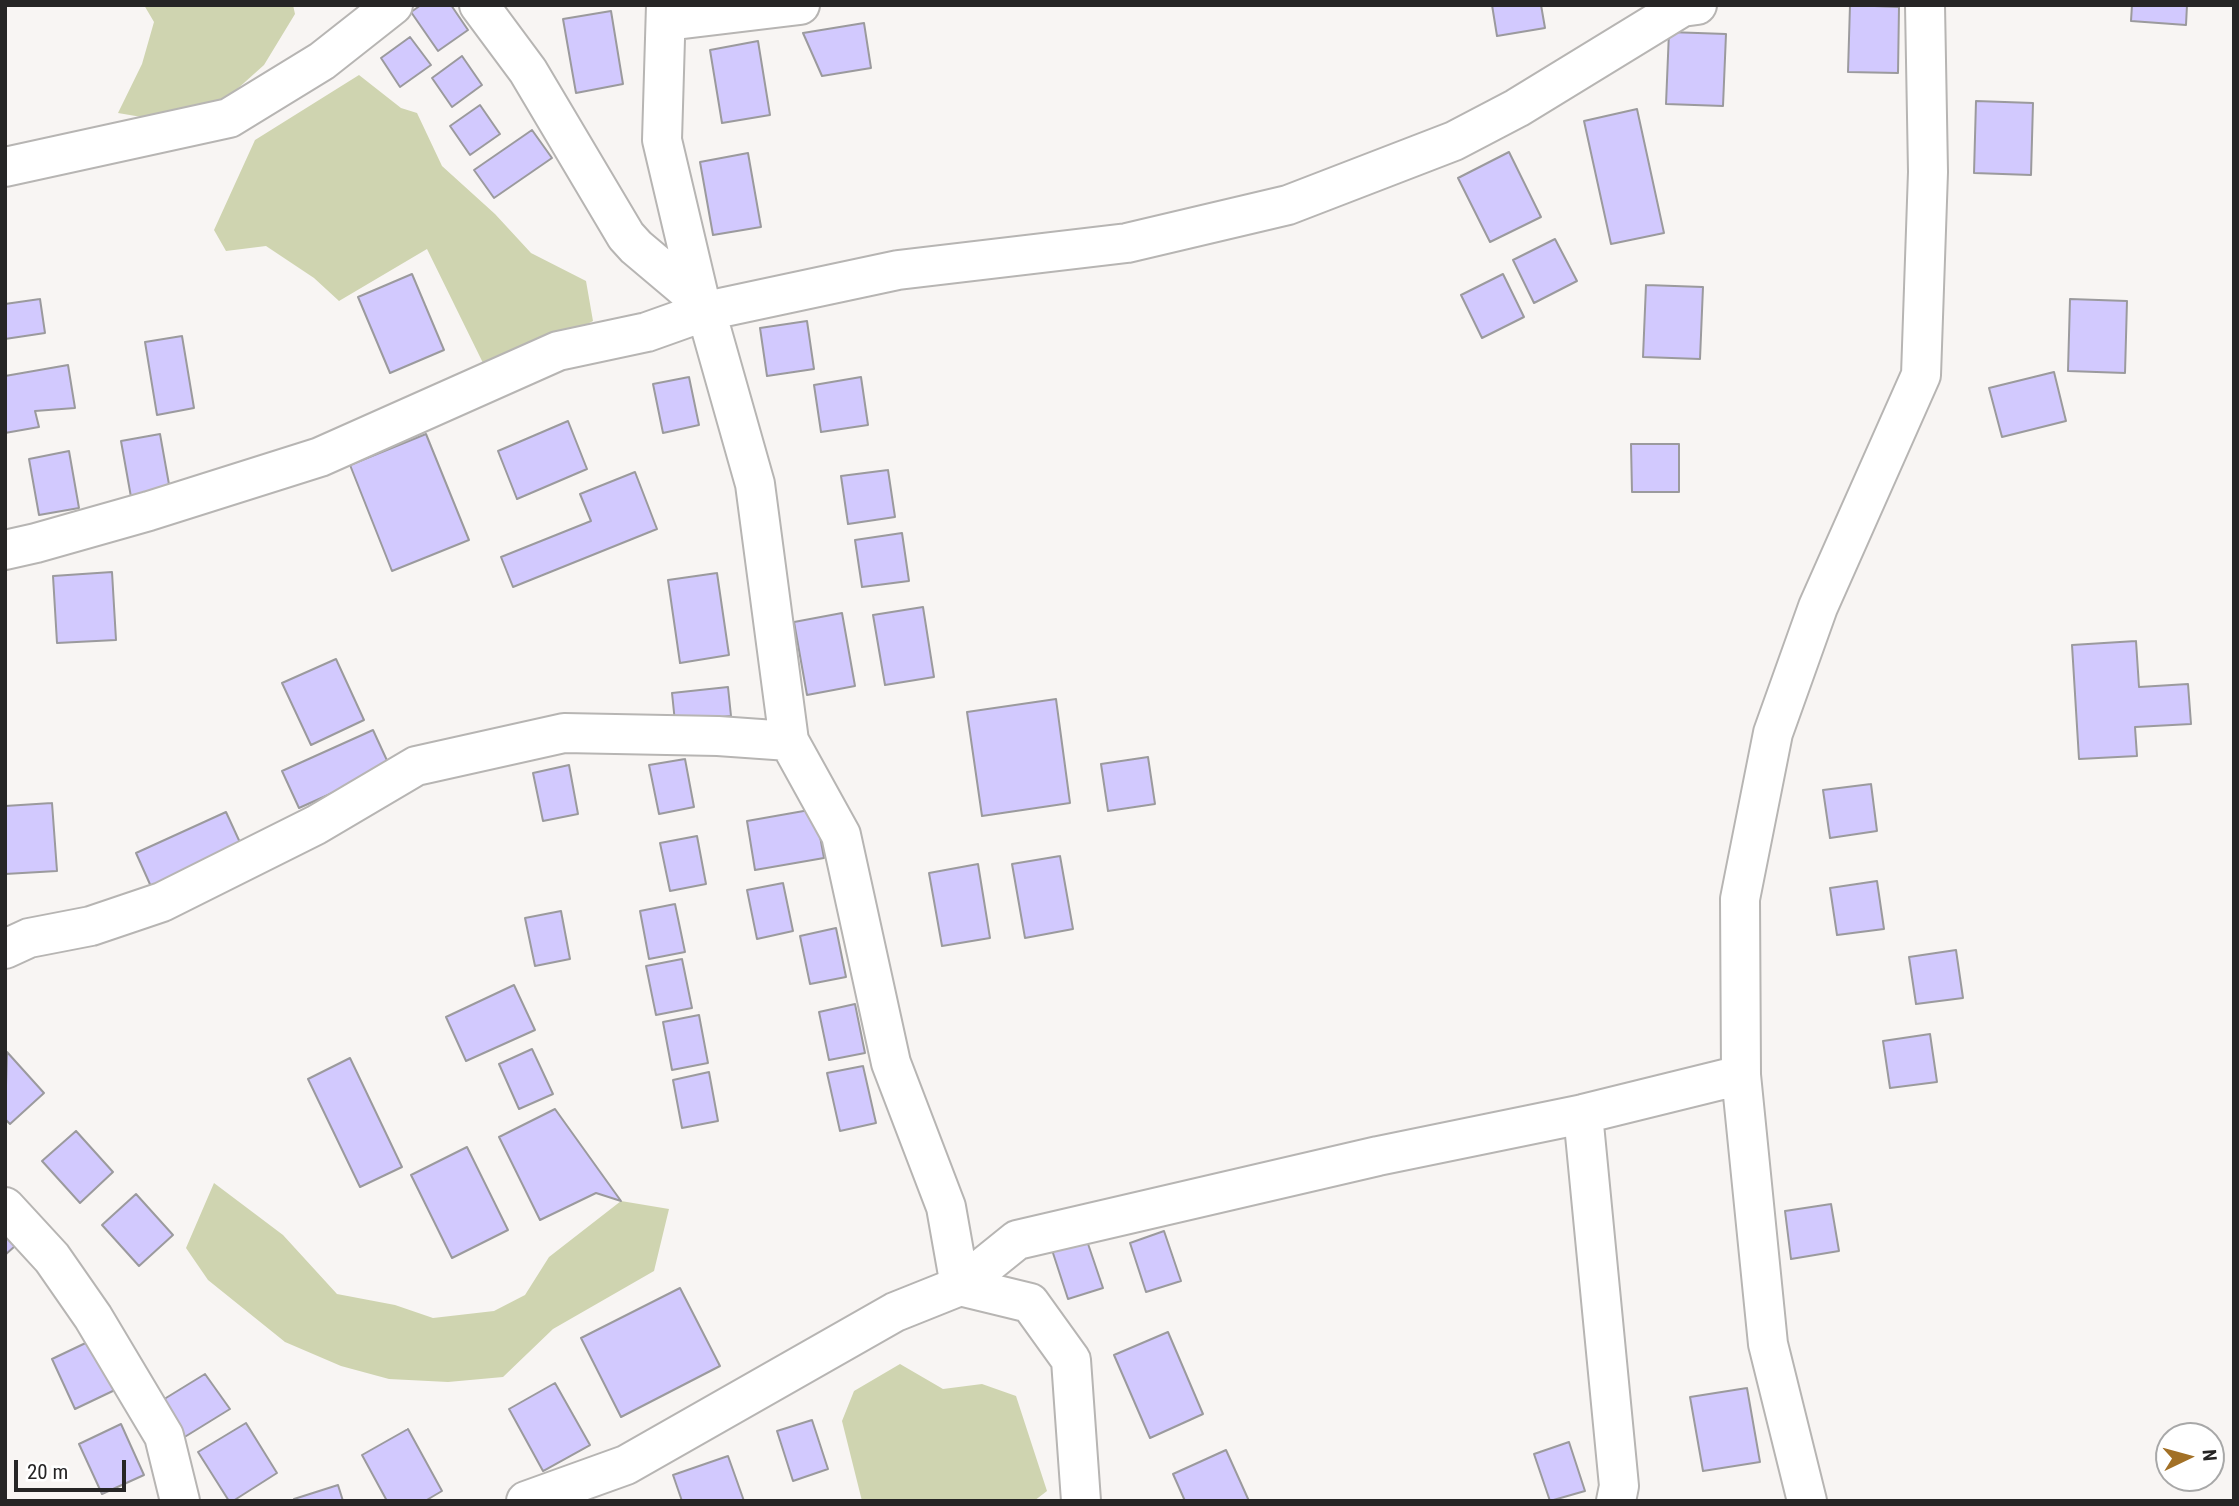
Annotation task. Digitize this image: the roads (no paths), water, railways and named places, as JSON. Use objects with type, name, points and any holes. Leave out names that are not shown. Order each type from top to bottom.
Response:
[{"type":"street","points":[[5,167],[229,118],[322,61],[393,5]]},
{"type":"street","points":[[479,5],[528,71],[626,236],[703,306]]},
{"type":"street","points":[[800,5],[667,13],[662,140],[703,306],[755,484],[789,741],[841,835],[891,1063],[946,1207],[960,1286]]},
{"type":"street","points":[[5,550],[149,511],[320,457],[558,351],[648,332],[703,306],[898,271],[1127,243],[1288,205],[1454,141],[1517,108],[1682,7],[1697,5]]},
{"type":"street","points":[[1807,1501],[1768,1344],[1741,1075],[1740,899],[1773,733],[1818,607],[1920,375],[1928,172],[1925,5]]},
{"type":"street","points":[[5,949],[29,938],[91,926],[162,902],[316,825],[416,766],[564,733],[718,736],[789,741]]},
{"type":"street","points":[[526,1501],[626,1465],[895,1312],[960,1286],[1017,1240],[1366,1159],[1583,1114],[1741,1075]]},
{"type":"street","points":[[1583,1114],[1619,1486],[1616,1501]]},
{"type":"street","points":[[5,1208],[52,1258],[93,1317],[164,1436],[180,1501]]},
{"type":"street","points":[[960,1286],[1030,1303],[1071,1360],[1081,1501]]}]
